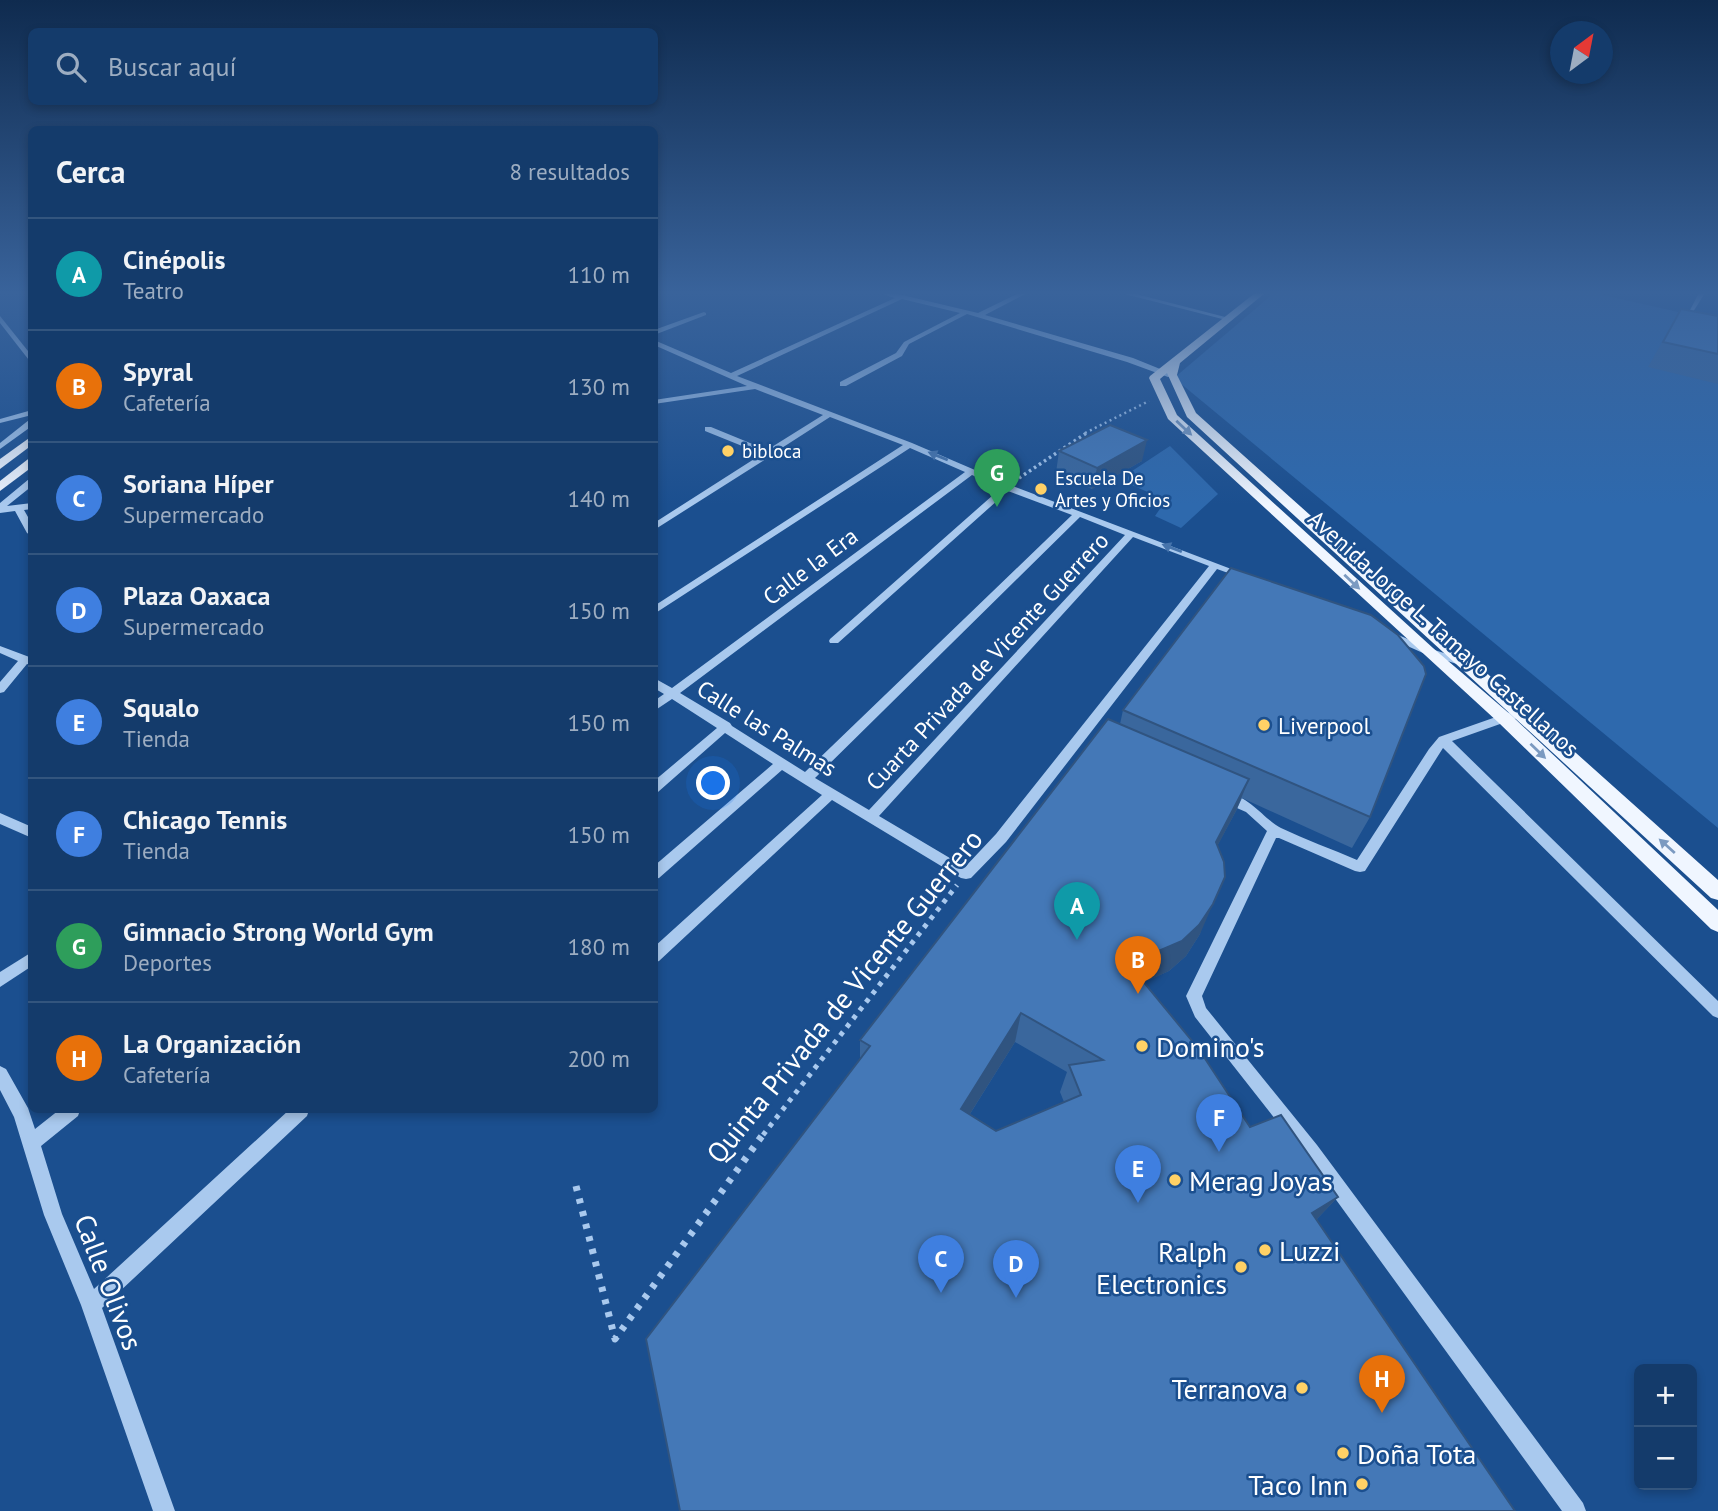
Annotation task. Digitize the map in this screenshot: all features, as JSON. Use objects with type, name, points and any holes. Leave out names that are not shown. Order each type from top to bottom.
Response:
[{"type":"main road","points":[[1165,373],[1172,364]]},
{"type":"main road","name":"Avenida Jorge L. Tamayo Castellanos","points":[[1718,892],[1512,715],[1427,651],[1172,417],[1154,377],[1165,373],[1191,415],[1464,662],[1512,715],[1718,923]]},
{"type":"main road","points":[[0,465],[28,442]]},
{"type":"main road","points":[[0,487],[28,463]]},
{"type":"street","points":[[703,364],[1007,487],[1252,579]]},
{"type":"street","points":[[731,376],[758,364]]},
{"type":"street","points":[[843,384],[881,364]]},
{"type":"street","points":[[1141,364],[1165,373]]},
{"type":"street","points":[[658,401],[754,386]]},
{"type":"street","points":[[0,421],[28,413]]},
{"type":"street","points":[[658,525],[771,455],[828,415]]},
{"type":"street","points":[[0,447],[28,425]]},
{"type":"street","points":[[708,429],[771,455]]},
{"type":"street","points":[[658,608],[909,445]]},
{"type":"street","name":"Calle la Era","points":[[658,704],[972,471]]},
{"type":"street","points":[[0,509],[28,484]]},
{"type":"street","points":[[834,641],[1007,487]]},
{"type":"street","points":[[1264,501],[1282,498]]},
{"type":"street","points":[[0,509],[28,507]]},
{"type":"street","points":[[18,508],[28,526]]},
{"type":"street","points":[[806,779],[1079,514]]},
{"type":"street","name":"Cuarta Privada de Vicente Guerrero","points":[[872,816],[1132,533]]},
{"type":"street","name":"Quinta Privada de Vicente Guerrero","points":[[966,874],[1002,838],[1088,737],[1215,565]]},
{"type":"street","points":[[1377,628],[1427,651],[1464,662]]},
{"type":"street","points":[[0,649],[28,661],[0,689]]},
{"type":"street","name":"Calle las Palmas","points":[[658,684],[806,779],[966,874]]},
{"type":"street","points":[[1214,793],[1251,809],[1276,832],[1360,867],[1443,740],[1512,715]]},
{"type":"street","points":[[658,786],[726,726]]},
{"type":"street","points":[[1443,740],[1718,1011]]},
{"type":"street","points":[[658,871],[782,763]]},
{"type":"street","points":[[658,953],[832,793]]},
{"type":"street","points":[[0,818],[28,831]]},
{"type":"street","points":[[1276,832],[1270,835],[1197,985],[1194,996],[1200,1012],[1311,1151],[1575,1511]]},
{"type":"street","points":[[0,981],[28,961]]},
{"type":"street","name":"Calle Olivos","points":[[0,1074],[22,1114],[53,1214],[91,1305],[164,1511]]},
{"type":"street","points":[[31,1143],[68,1113]]},
{"type":"street","points":[[91,1305],[298,1113]]},
{"type":"path","points":[[1007,487],[1044,458],[1122,413],[1162,395]]},
{"type":"path","name":"Quinta Privada de Vicente Guerrero","points":[[576,1186],[615,1339],[727,1180],[966,874]]},
{"type":"shaded area","points":[[1191,364],[1718,364],[1718,828],[1174,378]]},
{"type":"shaded area","points":[[1170,446],[1218,494],[1181,528],[1155,516],[1166,500],[1127,483],[1129,473]]},
{"type":"building","points":[[1110,425],[1147,440],[1097,468],[1059,451]]},
{"type":"building","name":"Liverpool","points":[[1231,568],[1371,615],[1398,635],[1424,666],[1426,674],[1370,817],[1123,710]]},
{"type":"building","points":[[1108,719],[1249,779],[1216,842],[1224,862],[1225,877],[1213,904],[1199,925],[1182,941],[1156,952],[1141,979],[1198,1048],[1250,1127],[1281,1115],[1338,1197],[1312,1213],[1515,1511],[680,1511],[646,1339],[870,1046],[860,1040]],"holes":[[[1021,1013],[1103,1060],[1069,1065],[1081,1095],[996,1131],[961,1109]]]},
{"type":"place","name":"bibloca","points":[[728,451]]},
{"type":"place","name":"Escuela De Artes y Oficios","points":[[1041,489]]},
{"type":"place","name":"Gimnacio Strong World Gym","points":[[997,507]]},
{"type":"place","name":"Liverpool","points":[[1264,725]]},
{"type":"place","name":"Cinépolis","points":[[1077,940]]},
{"type":"place","name":"Spyral","points":[[1138,994]]},
{"type":"place","name":"Domino's","points":[[1142,1046]]},
{"type":"place","name":"Chicago Tennis","points":[[1219,1152]]},
{"type":"place","name":"Merag Joyas","points":[[1175,1180]]},
{"type":"place","name":"Squalo","points":[[1138,1203]]},
{"type":"place","name":"Luzzi","points":[[1265,1250]]},
{"type":"place","name":"Ralph Electronics","points":[[1241,1267]]},
{"type":"place","name":"Soriana Híper","points":[[941,1293]]},
{"type":"place","name":"Plaza Oaxaca","points":[[1016,1298]]},
{"type":"place","name":"Terranova","points":[[1302,1388]]},
{"type":"place","name":"La Organización","points":[[1382,1413]]},
{"type":"place","name":"Doña Tota","points":[[1343,1453]]},
{"type":"place","name":"Taco Inn","points":[[1362,1484]]}]
